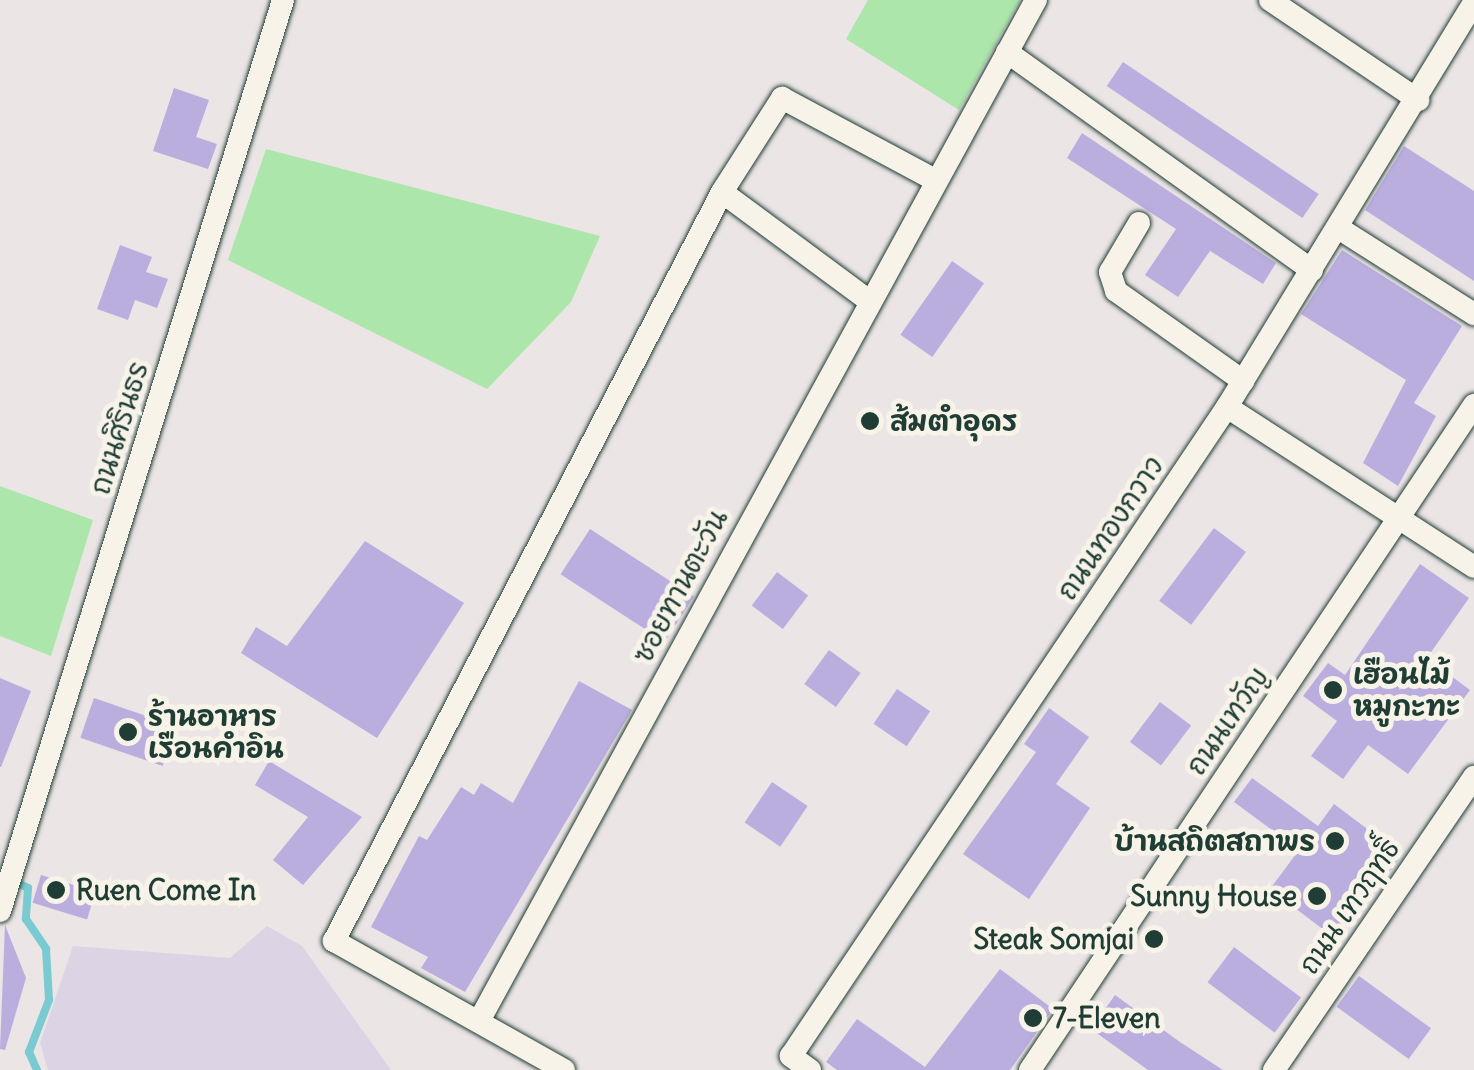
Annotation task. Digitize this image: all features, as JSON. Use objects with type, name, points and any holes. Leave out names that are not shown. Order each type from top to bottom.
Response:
[{"type":"street","name":"ถนนศิรินธร","points":[[2,906],[283,0]]},
{"type":"street","name":"ซอยทานตะวัน","points":[[479,1020],[932,179],[1036,0]]},
{"type":"street","points":[[1270,0],[1418,100]]},
{"type":"street","name":"ถนนทองกวาว","points":[[810,1070],[791,1056],[1226,408],[1340,229],[1474,2]]},
{"type":"street","points":[[1007,52],[1312,270]]},
{"type":"street","points":[[564,1070],[334,942],[722,192],[782,98],[932,179]]},
{"type":"street","points":[[722,192],[868,300]]},
{"type":"street","points":[[1139,223],[1110,272],[1116,291],[1243,381]]},
{"type":"street","points":[[1340,229],[1474,314]]},
{"type":"street","name":"ถนนเทวัญ","points":[[1030,1070],[1474,405]]},
{"type":"street","points":[[1226,408],[1474,567]]},
{"type":"street","name":"ถนน เทวฤทธิ์","points":[[1274,1070],[1474,777]]},
{"type":"shaded area","points":[[267,926],[302,946],[391,1070],[48,1070],[40,1043],[73,946],[230,958]]},
{"type":"green space","points":[[868,0],[1020,0],[959,110],[846,39]]},
{"type":"green space","points":[[266,149],[600,236],[571,302],[487,389],[228,260]]},
{"type":"green space","points":[[0,486],[93,520],[51,656],[0,636]]},
{"type":"building","points":[[1123,62],[1319,194],[1302,218],[1107,86]]},
{"type":"building","points":[[174,88],[209,100],[196,137],[217,144],[208,169],[153,151]]},
{"type":"building","points":[[1082,133],[1276,263],[1263,284],[1210,251],[1178,297],[1145,275],[1176,229],[1067,158]]},
{"type":"building","points":[[1404,146],[1474,191],[1474,281],[1365,210]]},
{"type":"building","points":[[120,245],[152,257],[146,272],[168,279],[157,308],[135,300],[128,320],[97,309]]},
{"type":"building","points":[[1342,250],[1462,326],[1414,403],[1436,416],[1398,486],[1363,463],[1406,380],[1301,314]]},
{"type":"building","points":[[952,261],[984,283],[932,357],[900,335]]},
{"type":"building","points":[[1214,528],[1246,552],[1191,625],[1159,601]]},
{"type":"building","points":[[590,529],[694,597],[665,642],[561,574]]},
{"type":"building","points":[[365,541],[464,603],[377,738],[241,653],[256,627],[287,646]]},
{"type":"building","points":[[1420,564],[1469,598],[1427,658],[1470,690],[1408,774],[1368,745],[1343,779],[1311,756],[1337,721],[1303,696],[1328,663],[1345,675]]},
{"type":"building","points":[[777,572],[808,595],[783,629],[752,606]]},
{"type":"building","points":[[829,650],[861,673],[836,707],[804,684]]},
{"type":"building","points":[[0,678],[31,691],[1,767],[0,767]]},
{"type":"building","points":[[579,681],[632,710],[465,992],[421,968],[428,957],[371,927],[419,836],[427,840],[461,787],[474,795],[481,783],[513,803]]},
{"type":"building","points":[[897,689],[930,711],[907,746],[874,724]]},
{"type":"building","name":"ร้านอาหาร เรือนคำอิน","points":[[94,698],[176,726],[163,766],[80,738]]},
{"type":"building","points":[[1160,702],[1191,725],[1161,765],[1130,742]]},
{"type":"building","points":[[1049,708],[1089,737],[1056,784],[1090,808],[1029,899],[963,854],[1036,752],[1024,744]]},
{"type":"building","points":[[269,761],[362,817],[303,885],[273,860],[308,817],[255,785]]},
{"type":"building","name":"บ้านสถิตสถาพร","points":[[1252,778],[1318,826],[1334,804],[1402,855],[1337,940],[1270,889],[1299,850],[1234,802]]},
{"type":"building","points":[[772,782],[808,806],[780,847],[745,823]]},
{"type":"building","points":[[41,875],[96,892],[87,919],[33,903]]},
{"type":"building","points":[[5,925],[26,978],[5,1050],[0,1049]]},
{"type":"building","name":"Sunny House","points":[[1234,947],[1301,998],[1275,1033],[1208,982]]},
{"type":"building","points":[[1000,969],[1053,1009],[1010,1070],[837,1070],[826,1062],[857,1019],[925,1067]]},
{"type":"building","points":[[1359,976],[1431,1028],[1409,1059],[1337,1007]]},
{"type":"building","points":[[1115,995],[1223,1070],[1148,1070],[1091,1029]]},
{"type":"waterway","points":[[12,880],[28,888],[26,919],[46,949],[49,1000],[29,1052],[37,1070]]},
{"type":"place","name":"ส้มตำอุดร","points":[[870,421]]},
{"type":"place","name":"เฮือนไม้ หมูกะทะ","points":[[1333,690]]},
{"type":"place","name":"ร้านอาหาร เรือนคำอิน","points":[[128,732]]},
{"type":"place","name":"บ้านสถิตสถาพร","points":[[1335,841]]},
{"type":"place","name":"Ruen Come In","points":[[56,890]]},
{"type":"place","name":"Sunny House","points":[[1317,896]]},
{"type":"place","name":"Steak Somjai","points":[[1154,939]]},
{"type":"place","name":"7-Eleven","points":[[1033,1018]]}]
